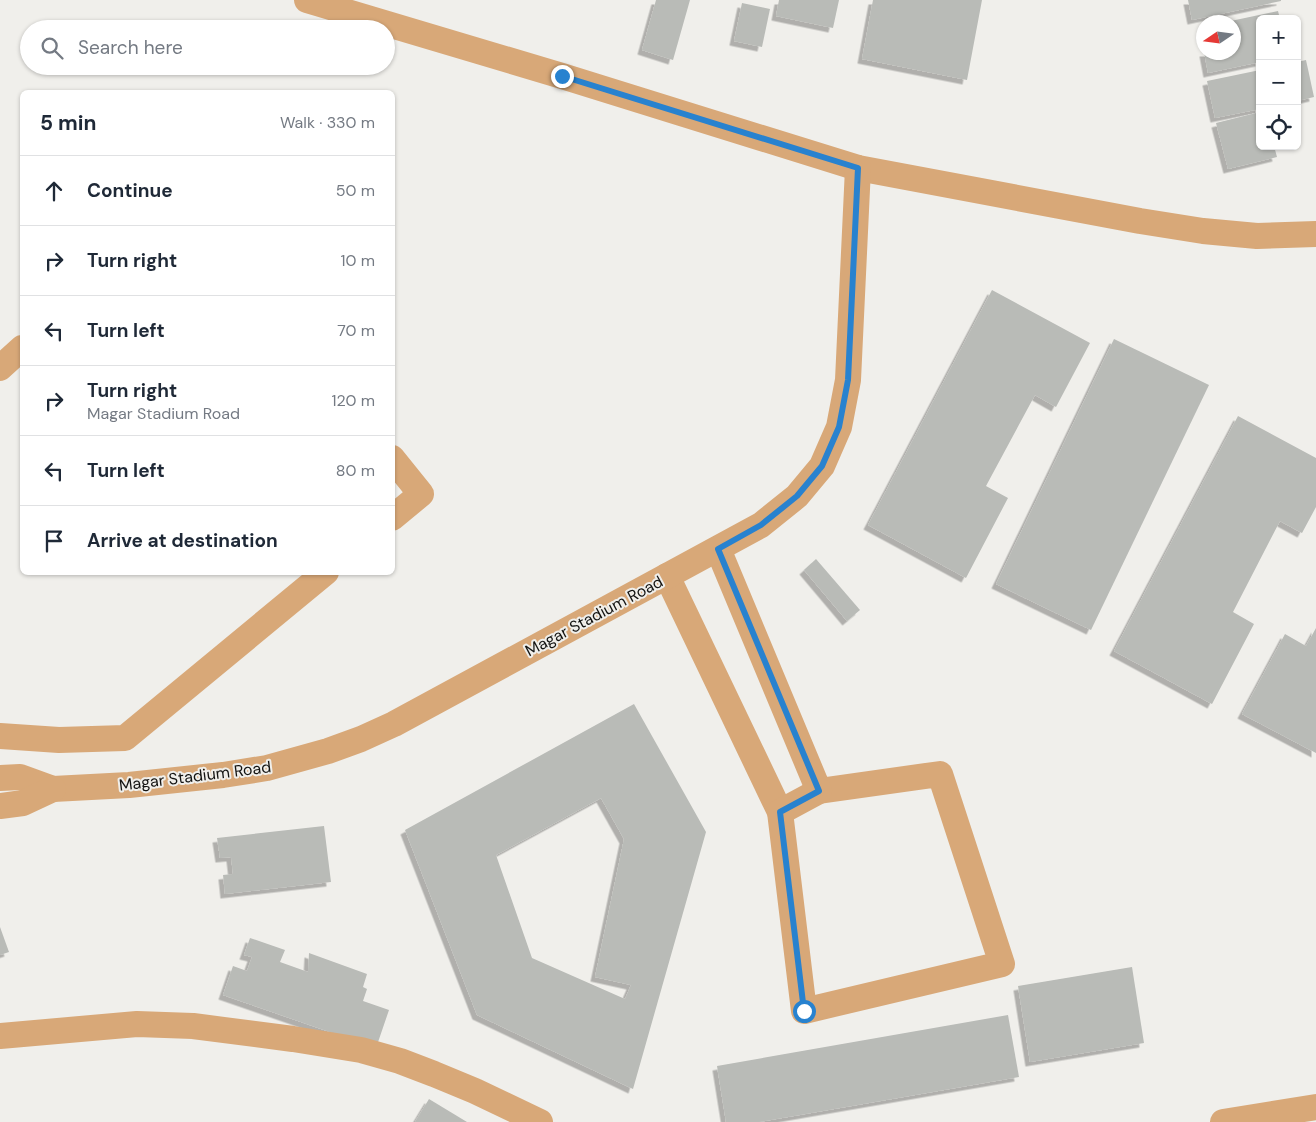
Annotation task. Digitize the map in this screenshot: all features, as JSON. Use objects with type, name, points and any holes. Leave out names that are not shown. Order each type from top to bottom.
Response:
[{"type":"street","points":[[307,0],[374,20]]},
{"type":"street","points":[[395,26],[858,168],[1203,231],[1257,236],[1316,234]]},
{"type":"street","name":"Magar Stadium Road","points":[[0,806],[23,803],[53,789],[128,785],[223,775],[266,768],[328,751],[361,739],[394,724],[761,525],[797,496],[822,466],[839,427],[848,380],[858,168]]},
{"type":"street","points":[[0,368],[20,350]]},
{"type":"street","points":[[395,462],[421,494],[395,516]]},
{"type":"street","points":[[718,549],[819,791]]},
{"type":"street","points":[[0,736],[59,740],[125,738],[322,575]]},
{"type":"street","points":[[667,576],[780,812],[804,1011],[1002,964],[940,774],[819,791],[780,812]]},
{"type":"street","name":"Magar Stadium Road","points":[[0,778],[20,777],[53,789]]},
{"type":"street","points":[[0,1036],[137,1024],[193,1026],[293,1039],[361,1050],[400,1062],[475,1091],[540,1122]]},
{"type":"street","points":[[1223,1122],[1316,1107]]},
{"type":"building","points":[[656,0],[690,0],[673,60],[642,50]]},
{"type":"building","points":[[779,0],[839,0],[833,28],[776,16]]},
{"type":"building","points":[[873,0],[982,0],[967,80],[862,59]]},
{"type":"building","points":[[1188,0],[1281,0],[1215,15],[1196,15],[1196,19],[1192,20]]},
{"type":"building","points":[[742,3],[770,9],[762,47],[734,41]]},
{"type":"building","points":[[1278,11],[1279,15],[1259,15]]},
{"type":"building","points":[[1256,16],[1256,63],[1208,73],[1206,60],[1241,60],[1241,19]]},
{"type":"building","points":[[1306,60],[1314,97],[1301,100],[1301,61]]},
{"type":"building","points":[[1256,71],[1256,110],[1215,118],[1207,81]]},
{"type":"building","points":[[1256,113],[1256,150],[1275,150],[1277,157],[1228,169],[1216,123]]},
{"type":"building","points":[[992,290],[1090,343],[1056,407],[1035,395],[986,486],[1008,498],[966,578],[868,525]]},
{"type":"building","points":[[1114,339],[1209,385],[1091,630],[996,584]]},
{"type":"building","points":[[1238,416],[1316,458],[1316,507],[1302,533],[1280,521],[1233,612],[1254,624],[1212,704],[1114,651]]},
{"type":"building","points":[[816,559],[860,610],[847,621],[804,570]]},
{"type":"building","points":[[1316,628],[1316,753],[1242,714],[1285,634],[1306,646]]},
{"type":"building","points":[[634,704],[706,832],[633,1089],[477,1015],[405,830]],"holes":[[[601,798],[624,839],[595,977],[631,985],[625,999],[532,958],[496,855]]]},
{"type":"building","points":[[324,826],[331,882],[225,894],[223,875],[233,874],[231,857],[220,858],[217,838]]},
{"type":"building","points":[[0,927],[9,952],[0,955]]},
{"type":"building","points":[[250,938],[285,950],[280,962],[308,972],[309,953],[367,974],[363,987],[367,989],[363,1001],[389,1010],[376,1048],[223,995],[233,966],[247,971],[252,957],[244,955]]},
{"type":"building","points":[[1132,967],[1144,1043],[1030,1062],[1018,986]]},
{"type":"building","points":[[1008,1015],[1019,1077],[759,1122],[726,1122],[717,1066]]},
{"type":"building","points":[[429,1099],[467,1122],[415,1122]]},
{"type":"route","points":[[562,76],[858,168],[848,380],[839,427],[822,466],[797,496],[761,525],[718,549],[819,791],[780,812],[804,1011]]}]
